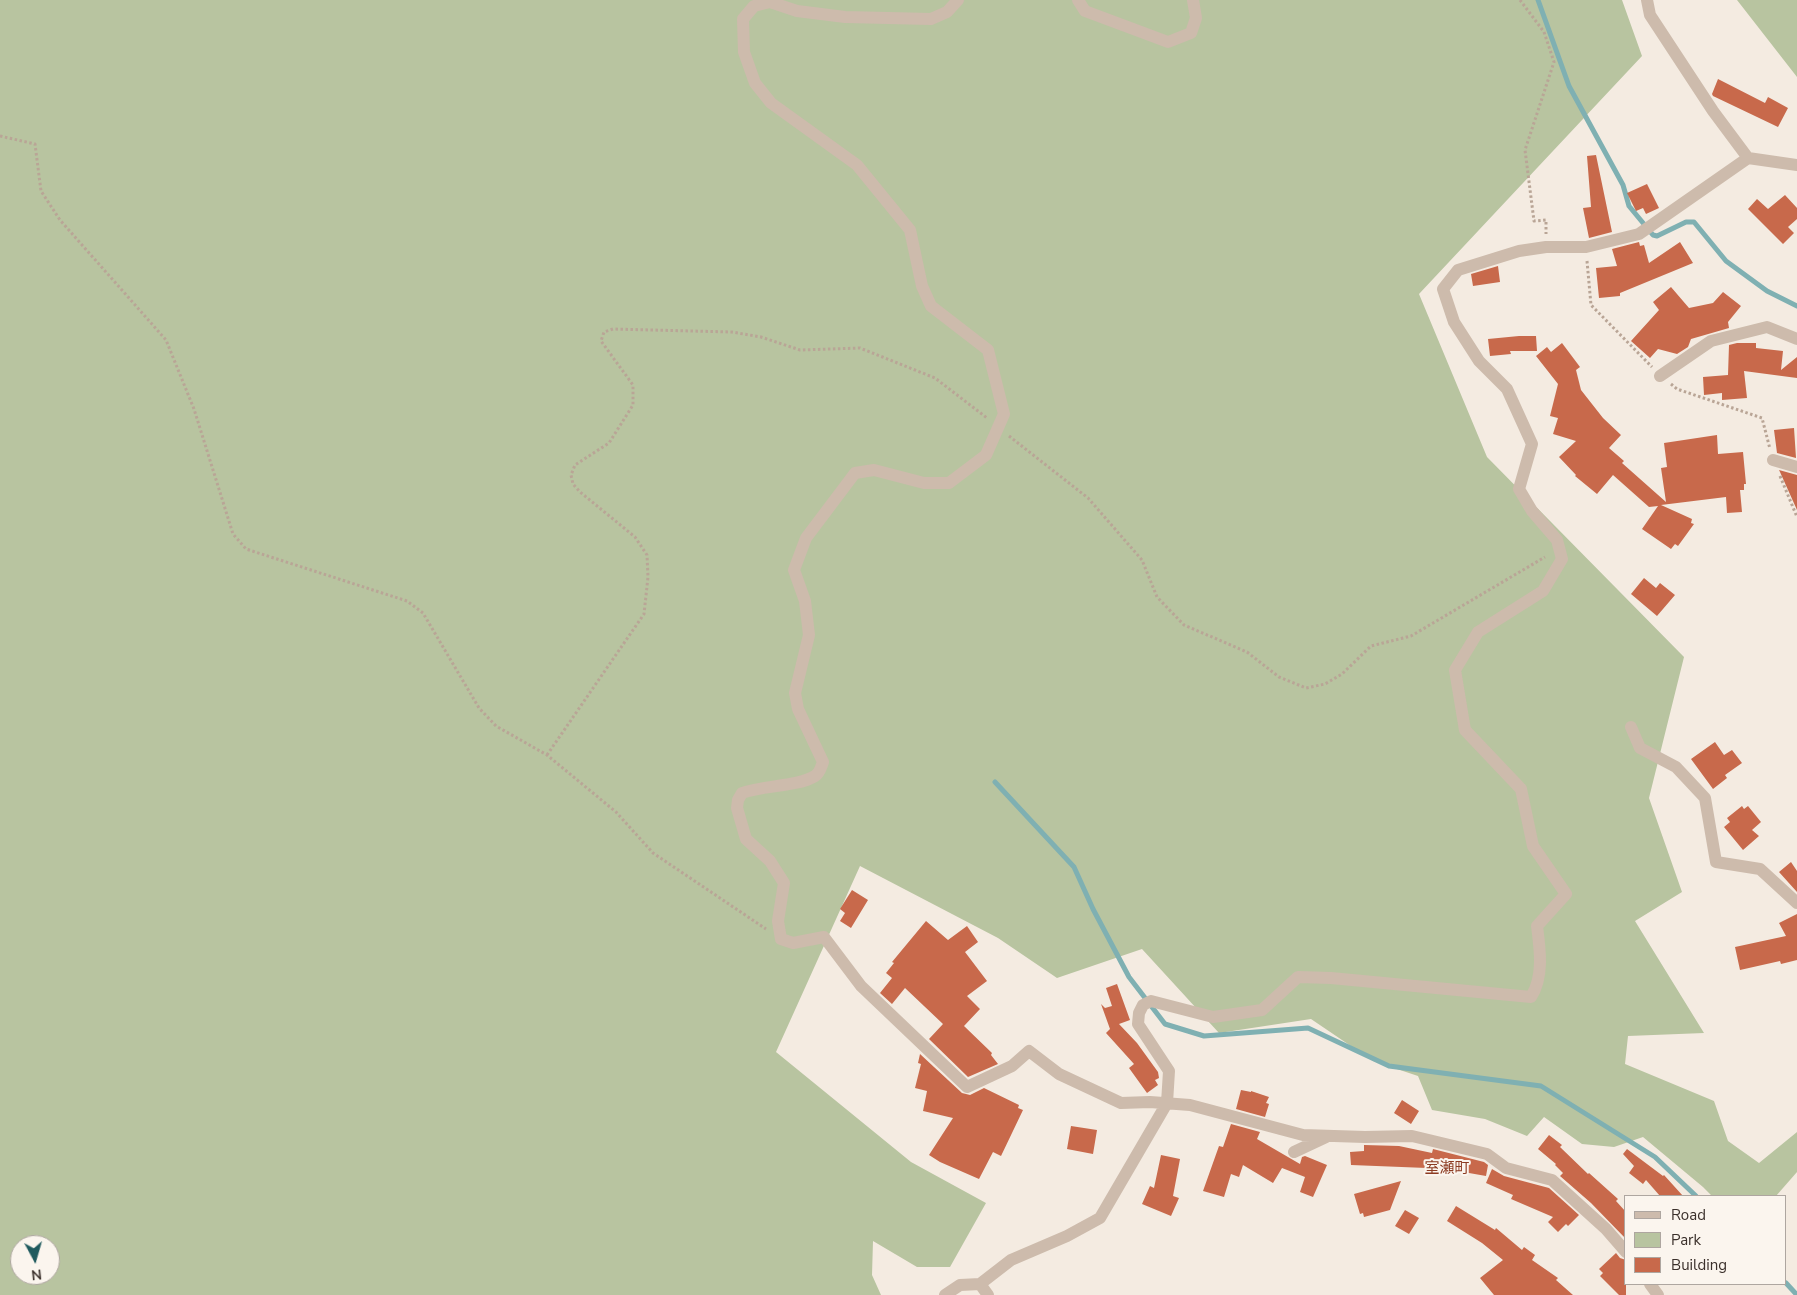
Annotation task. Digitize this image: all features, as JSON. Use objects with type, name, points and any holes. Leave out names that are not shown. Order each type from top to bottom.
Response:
[{"type":"street","points":[[958,0],[947,12],[931,18],[844,17],[797,11],[770,2],[754,6],[743,19],[744,52],[755,83],[771,103],[857,165],[910,230],[922,286],[931,306],[988,350],[1004,414],[986,455],[949,483],[924,483],[874,470],[856,473],[806,538],[794,570],[805,601],[809,634],[795,693],[798,709],[823,762],[821,769],[816,775],[792,784],[750,790],[742,793],[738,800],[737,808],[746,839],[770,861],[784,883],[778,921],[781,939],[793,943],[824,937],[861,986],[967,1087],[1012,1066],[1029,1051],[1059,1074],[1121,1103],[1150,1102],[1190,1105],[1303,1135],[1365,1138],[1412,1136],[1487,1154],[1506,1168],[1552,1180],[1606,1229],[1624,1250]]},
{"type":"street","points":[[1078,0],[1085,12],[1168,42],[1190,34],[1196,18],[1193,0]]},
{"type":"street","points":[[1647,0],[1650,16],[1713,111],[1748,158]]},
{"type":"street","points":[[945,1295],[960,1285],[980,1284],[1011,1260],[1067,1236],[1100,1218],[1167,1103],[1169,1071],[1138,1024],[1138,1013],[1143,1005],[1151,1001],[1213,1017],[1262,1010],[1298,977],[1531,996],[1537,987],[1540,957],[1537,926],[1566,894],[1533,846],[1521,788],[1465,730],[1455,670],[1478,632],[1542,591],[1562,559],[1556,540],[1532,511],[1519,489],[1532,444],[1507,389],[1479,361],[1454,322],[1443,289],[1458,270],[1519,251],[1546,247],[1586,247],[1638,234],[1748,158],[1797,165]]},
{"type":"street","points":[[1660,376],[1711,341],[1767,327],[1797,339]]},
{"type":"street","points":[[1773,460],[1797,467]]},
{"type":"street","points":[[1631,727],[1640,748],[1676,767],[1705,798],[1716,862],[1760,869],[1797,903]]},
{"type":"street","points":[[1294,1152],[1331,1135]]},
{"type":"street","points":[[980,1284],[988,1295]]},
{"type":"path","points":[[1520,0],[1544,32],[1554,62],[1525,150],[1534,221],[1546,220],[1546,247]]},
{"type":"path","points":[[0,136],[35,144],[42,192],[60,220],[166,340],[194,409],[233,534],[246,549],[407,601],[423,613],[479,708],[496,726],[547,755],[616,812],[654,853],[781,939]]},
{"type":"path","points":[[1586,247],[1591,305],[1660,376],[1677,389],[1762,418],[1773,460],[1797,517]]},
{"type":"path","points":[[547,755],[644,614],[648,577],[647,555],[636,537],[580,492],[573,484],[571,475],[575,465],[609,443],[633,405],[633,385],[601,341],[604,332],[613,329],[732,332],[761,337],[800,350],[860,348],[935,378],[1088,498],[1142,560],[1157,597],[1184,625],[1247,652],[1279,677],[1306,688],[1325,684],[1342,674],[1371,646],[1411,636],[1547,557],[1549,581]]},
{"type":"green space","points":[[0,0],[1622,0],[1642,56],[1419,294],[1487,457],[1684,657],[1649,798],[1682,892],[1635,921],[1704,1033],[1628,1036],[1625,1064],[1714,1101],[1728,1141],[1759,1163],[1797,1132],[1797,1172],[1777,1195],[1711,1195],[1643,1137],[1614,1147],[1582,1144],[1544,1117],[1527,1136],[1485,1119],[1432,1110],[1418,1076],[1373,1061],[1311,1019],[1219,1033],[1142,949],[1057,978],[998,938],[860,866],[776,1052],[911,1162],[986,1203],[950,1267],[917,1267],[873,1241],[872,1275],[881,1295],[0,1295]]},
{"type":"green space","points":[[1737,0],[1797,0],[1797,77]]},
{"type":"building","points":[[1718,79],[1765,103],[1768,97],[1788,108],[1778,127],[1713,96],[1712,94]]},
{"type":"building","points":[[1596,155],[1612,232],[1589,238],[1583,208],[1591,207],[1587,156]]},
{"type":"building","points":[[1647,184],[1659,208],[1646,214],[1643,208],[1636,211],[1627,193]]},
{"type":"building","points":[[1785,195],[1797,208],[1797,219],[1788,227],[1794,233],[1783,244],[1748,209],[1757,199],[1768,209]]},
{"type":"building","points":[[1639,242],[1640,246],[1644,245],[1649,263],[1680,242],[1693,263],[1620,293],[1620,296],[1599,298],[1596,268],[1617,266],[1612,249]]},
{"type":"building","points":[[1498,266],[1500,282],[1473,286],[1471,274]]},
{"type":"building","points":[[1671,287],[1689,308],[1713,303],[1723,292],[1741,306],[1728,322],[1729,328],[1691,339],[1688,347],[1677,354],[1658,349],[1650,358],[1631,341],[1659,310],[1653,302]]},
{"type":"building","points":[[1536,336],[1537,351],[1510,351],[1511,354],[1490,356],[1488,339]]},
{"type":"building","points":[[1562,343],[1580,367],[1576,370],[1581,390],[1603,418],[1621,435],[1609,448],[1624,461],[1622,463],[1666,502],[1661,468],[1667,467],[1664,443],[1717,435],[1718,454],[1743,452],[1746,484],[1744,484],[1744,490],[1740,490],[1742,512],[1727,513],[1726,497],[1661,505],[1692,519],[1691,523],[1694,524],[1678,546],[1675,544],[1671,549],[1642,529],[1658,506],[1649,507],[1613,475],[1597,494],[1575,476],[1559,457],[1576,441],[1553,434],[1558,418],[1550,416],[1558,384],[1536,356],[1547,347],[1551,352]]},
{"type":"building","points":[[1756,343],[1756,348],[1783,351],[1781,370],[1797,357],[1797,378],[1744,371],[1747,398],[1722,400],[1722,393],[1704,395],[1703,377],[1728,375],[1729,345]]},
{"type":"building","points":[[1794,428],[1796,458],[1777,453],[1774,430]]},
{"type":"building","points":[[1779,470],[1797,475],[1797,510],[1780,472]]},
{"type":"building","points":[[1644,578],[1656,588],[1660,583],[1675,595],[1657,616],[1631,594]]},
{"type":"building","points":[[1715,742],[1724,755],[1732,750],[1742,763],[1725,775],[1727,778],[1713,789],[1691,759]]},
{"type":"building","points":[[1742,806],[1744,809],[1748,806],[1761,822],[1752,830],[1759,836],[1743,850],[1724,827],[1730,822],[1727,818]]},
{"type":"building","points":[[1791,862],[1797,871],[1797,892],[1779,872]]},
{"type":"building","points":[[852,890],[868,900],[851,928],[840,921],[845,913],[840,909]]},
{"type":"building","points":[[1797,914],[1797,960],[1781,964],[1780,961],[1740,970],[1735,947],[1786,936],[1779,923]]},
{"type":"building","points":[[926,921],[948,940],[967,926],[978,942],[965,952],[987,981],[967,996],[980,1009],[964,1026],[992,1053],[991,1055],[998,1064],[968,1077],[929,1039],[943,1024],[905,988],[892,1004],[880,993],[892,978],[886,973],[894,963],[892,962]]},
{"type":"building","points":[[1117,984],[1130,1020],[1119,1024],[1137,1043],[1158,1072],[1159,1078],[1155,1080],[1158,1085],[1147,1093],[1129,1068],[1134,1064],[1106,1033],[1110,1029],[1101,1004],[1105,1008],[1112,1006],[1106,988]]},
{"type":"building","points":[[920,1054],[962,1093],[970,1095],[984,1088],[1019,1105],[1018,1108],[1023,1110],[1001,1156],[993,1152],[979,1179],[940,1162],[929,1155],[953,1118],[923,1111],[927,1091],[915,1088],[921,1064],[918,1063]]},
{"type":"building","points":[[1241,1090],[1269,1097],[1266,1103],[1269,1104],[1265,1117],[1236,1109]]},
{"type":"building","points":[[1402,1100],[1419,1111],[1411,1124],[1394,1113]]},
{"type":"building","points":[[1231,1124],[1260,1132],[1257,1139],[1300,1164],[1302,1157],[1305,1156],[1327,1165],[1313,1197],[1300,1192],[1305,1177],[1282,1168],[1273,1183],[1243,1165],[1239,1177],[1231,1174],[1224,1197],[1203,1191],[1219,1146],[1223,1147]]},
{"type":"building","points":[[1071,1126],[1097,1130],[1093,1154],[1067,1149]]},
{"type":"building","points":[[1549,1135],[1562,1145],[1560,1147],[1588,1174],[1618,1199],[1616,1201],[1624,1210],[1624,1237],[1591,1203],[1560,1176],[1563,1173],[1556,1164],[1538,1149]]},
{"type":"building","points":[[1364,1145],[1399,1146],[1432,1153],[1433,1149],[1484,1162],[1488,1165],[1486,1176],[1452,1169],[1351,1165],[1350,1152],[1364,1151]]},
{"type":"building","points":[[1627,1149],[1664,1175],[1682,1195],[1659,1195],[1646,1180],[1643,1184],[1629,1173],[1634,1166],[1623,1154]]},
{"type":"building","points":[[1161,1155],[1180,1159],[1173,1196],[1179,1198],[1171,1216],[1142,1204],[1150,1186],[1154,1188]]},
{"type":"building","points":[[1492,1169],[1504,1176],[1549,1188],[1579,1215],[1568,1226],[1566,1224],[1558,1232],[1548,1222],[1553,1217],[1511,1199],[1513,1195],[1486,1183]]},
{"type":"building","points":[[1401,1181],[1390,1210],[1364,1217],[1363,1213],[1360,1214],[1354,1194]]},
{"type":"building","points":[[1456,1206],[1495,1230],[1496,1228],[1522,1250],[1524,1247],[1535,1255],[1532,1260],[1558,1278],[1556,1280],[1573,1295],[1494,1295],[1480,1278],[1503,1260],[1482,1243],[1447,1221]]},
{"type":"building","points":[[1405,1210],[1419,1218],[1409,1234],[1395,1226]]},
{"type":"building","points":[[1616,1253],[1624,1259],[1626,1295],[1619,1295],[1600,1276],[1603,1273],[1599,1269]]},
{"type":"waterway","points":[[1538,0],[1569,86],[1623,185],[1629,206],[1653,235],[1657,236],[1686,222],[1694,222],[1726,261],[1767,291],[1797,306]]},
{"type":"waterway","points":[[995,782],[1074,867],[1093,909],[1129,977],[1165,1024],[1204,1036],[1308,1028],[1389,1066],[1541,1086],[1655,1157],[1695,1195]]},
{"type":"waterway","points":[[1787,1284],[1797,1295]]},
{"type":"district","name":"室瀬町","points":[[1447,1169]]}]
